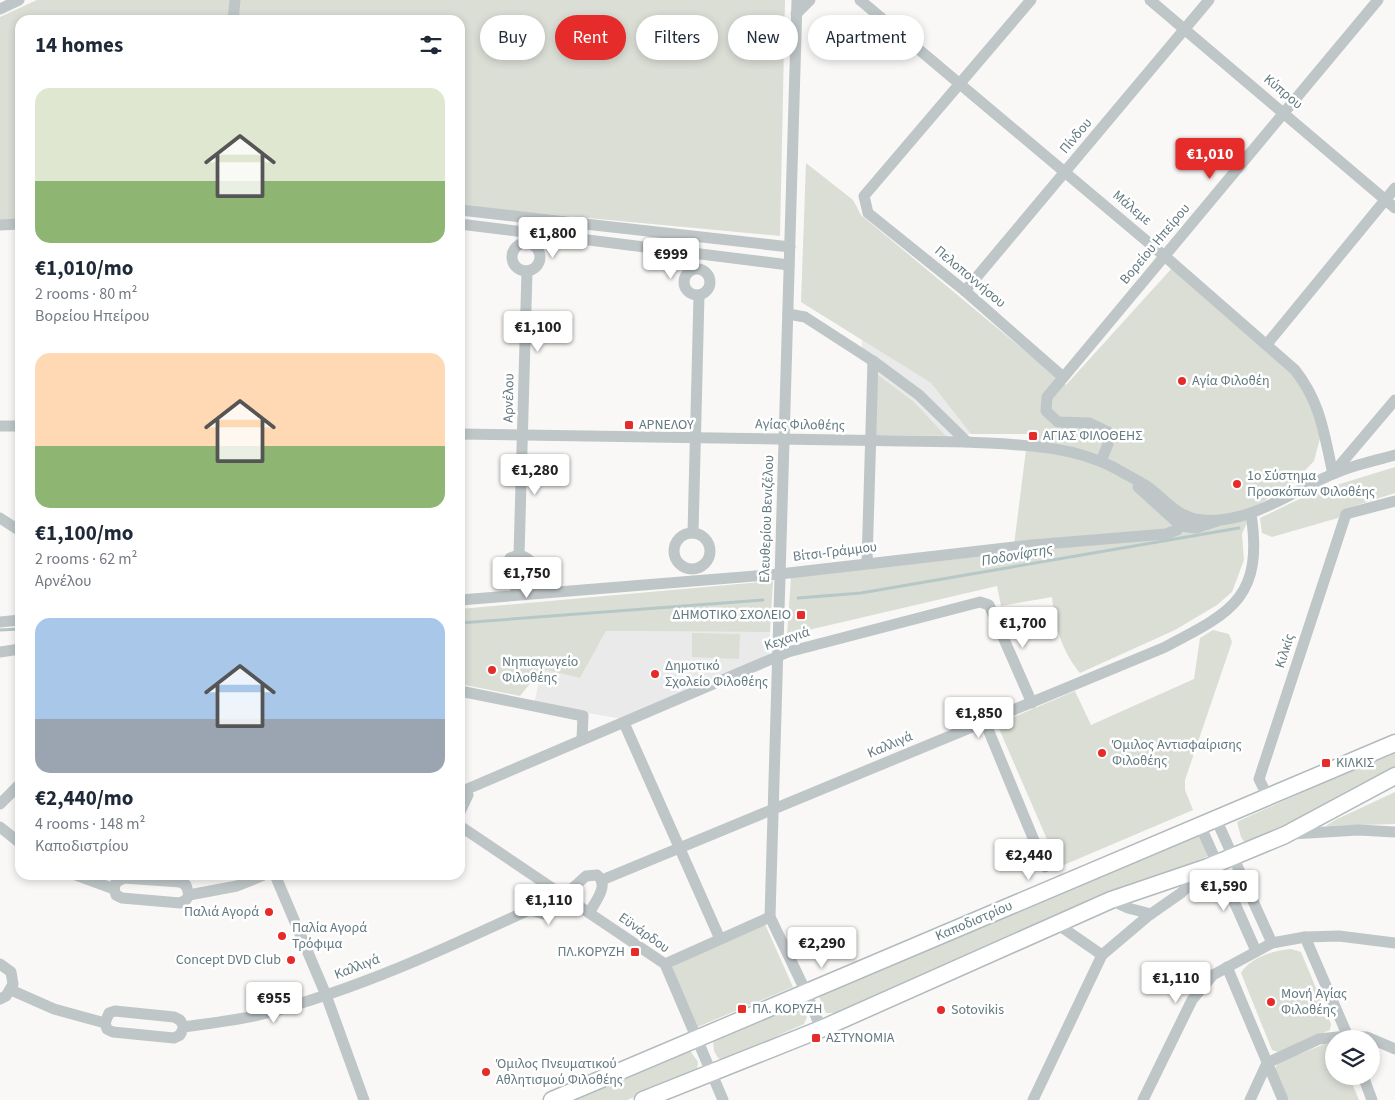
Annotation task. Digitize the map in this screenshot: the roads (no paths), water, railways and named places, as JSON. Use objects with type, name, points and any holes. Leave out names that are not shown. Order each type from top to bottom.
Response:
[{"type":"main road","name":"Καποδιστρίου","points":[[552,1100],[1395,744]]},
{"type":"main road","points":[[643,1100],[821,1029],[1111,900],[1219,862],[1285,835],[1395,776]]},
{"type":"street","points":[[6,5],[19,0]]},
{"type":"street","points":[[234,15],[235,0]]},
{"type":"street","name":"Ελευθερίου Βενιζέλου","points":[[797,0],[770,917],[806,992],[821,1029]]},
{"type":"street","points":[[796,14],[810,0]]},
{"type":"street","name":"Μάλεμε","points":[[860,0],[1065,171],[1295,370],[1308,387],[1316,402],[1333,474]]},
{"type":"street","points":[[961,83],[1031,0]]},
{"type":"street","name":"Κύπρου","points":[[1150,0],[1395,208]]},
{"type":"street","name":"Πίνδου","points":[[965,291],[1209,0]]},
{"type":"street","name":"Βορείου Ηπείρου","points":[[1101,461],[1108,444],[1108,432],[1089,423],[1058,422],[1046,411],[1047,397],[1378,0]]},
{"type":"street","name":"Πελοποννήσου","points":[[961,83],[864,196],[868,213],[965,291],[1063,377]]},
{"type":"street","points":[[1267,344],[1395,188]]},
{"type":"street","points":[[465,211],[790,247]]},
{"type":"street","points":[[0,225],[15,224]]},
{"type":"street","points":[[465,225],[789,265]]},
{"type":"street","name":"Αρνέλου","points":[[519,555],[524,435],[527,271]]},
{"type":"street","points":[[693,533],[699,295]]},
{"type":"street","points":[[788,314],[806,318],[872,361],[919,395],[967,442]]},
{"type":"street","points":[[867,563],[872,361]]},
{"type":"street","points":[[1333,474],[1395,400]]},
{"type":"street","points":[[0,426],[15,426]]},
{"type":"street","name":"Αγίας Φιλοθέης","points":[[465,434],[967,442],[1044,447],[1071,452],[1101,461],[1144,484],[1187,516]]},
{"type":"street","points":[[1349,455],[1349,460],[1358,465]]},
{"type":"street","points":[[1221,518],[1196,528],[1181,526],[1187,516],[1195,519],[1251,514],[1333,474],[1395,455]]},
{"type":"street","name":"Αγίας Φιλοθέης","points":[[1132,479],[1141,490],[1181,526]]},
{"type":"street","name":"Κιλκίς","points":[[1268,797],[1259,780],[1346,514],[1395,501]]},
{"type":"street","name":"Καλλιγά","points":[[11,990],[54,1010],[104,1023],[107,1029],[113,1032],[174,1038],[180,1035],[184,1027],[258,1015],[326,996],[450,947],[533,908],[540,914],[547,913],[590,874],[597,875],[602,880],[1163,648],[1217,619],[1231,608],[1242,594],[1253,567],[1254,535],[1251,514]]},
{"type":"street","points":[[0,518],[15,528]]},
{"type":"street","name":"Βίτσι-Γράμμου","points":[[465,599],[519,592],[695,575],[780,574],[867,563],[1166,534],[1181,526]]},
{"type":"street","points":[[693,533],[704,537],[710,547],[710,553],[705,564],[695,575],[678,563],[674,552],[677,540],[682,536],[693,533]]},
{"type":"street","points":[[519,555],[529,559],[534,568],[532,579],[519,592],[506,580],[503,571],[510,558],[519,555]]},
{"type":"street","name":"Κεχαγιά","points":[[465,787],[624,723],[778,657],[834,639],[980,602],[989,605],[1032,703]]},
{"type":"street","points":[[0,622],[15,620]]},
{"type":"street","points":[[0,652],[15,650]]},
{"type":"street","points":[[465,692],[583,716],[582,739]]},
{"type":"street","points":[[985,722],[1046,867]]},
{"type":"street","points":[[624,723],[720,939]]},
{"type":"street","points":[[0,804],[15,789]]},
{"type":"street","name":"Κεχαγιά","points":[[465,792],[468,798],[465,803]]},
{"type":"street","points":[[1216,819],[1219,862],[1272,943]]},
{"type":"street","points":[[1200,825],[1219,862],[1256,951]]},
{"type":"street","points":[[0,827],[15,839]]},
{"type":"street","name":"Εϋνάρδου","points":[[465,829],[665,964],[723,1100]]},
{"type":"street","points":[[1285,835],[1358,830],[1395,832]]},
{"type":"street","points":[[1033,1100],[1102,955],[1151,914],[1181,893],[1219,862]]},
{"type":"street","points":[[90,880],[114,889]]},
{"type":"street","points":[[120,880],[116,882],[114,889],[116,895],[122,898],[178,903],[186,900],[190,894],[237,886],[252,880]]},
{"type":"street","points":[[152,880],[180,882],[186,885],[190,894]]},
{"type":"street","points":[[277,880],[326,996],[364,1100]]},
{"type":"street","points":[[589,913],[603,886],[602,880]]},
{"type":"street","points":[[533,908],[532,902],[543,882]]},
{"type":"street","points":[[1111,900],[1128,908],[1151,914]]},
{"type":"street","points":[[665,964],[770,917]]},
{"type":"street","points":[[1057,924],[1102,955]]},
{"type":"street","points":[[1305,936],[1345,1030]]},
{"type":"street","points":[[1143,1100],[1192,1000],[1213,974],[1272,943],[1305,936],[1339,936],[1395,943]]},
{"type":"street","points":[[0,964],[11,972],[14,984],[11,990],[0,999]]},
{"type":"street","points":[[1227,967],[1283,1100]]},
{"type":"street","points":[[104,1023],[109,1013],[116,1011],[174,1017],[180,1020],[184,1027]]},
{"type":"street","points":[[1250,1100],[1267,1063],[1319,1039],[1325,1039]]},
{"type":"street","points":[[1380,1042],[1395,1048]]},
{"type":"street","points":[[1366,1085],[1372,1100]]},
{"type":"waterway","name":"Ποδονίφτης","points":[[798,598],[861,593],[1239,528]]},
{"type":"waterway","name":"Ποδονίφτης","points":[[465,623],[763,600]]},
{"type":"waterway","name":"Ποδονίφτης","points":[[0,630],[15,629]]},
{"type":"place","name":"Αγία Φιλοθέη","points":[[1182,381]]},
{"type":"place","name":"ΑΡΝΕΛΟΥ","points":[[629,425]]},
{"type":"place","name":"ΑΓΙΑΣ ΦΙΛΟΘΕΗΣ","points":[[1033,436]]},
{"type":"place","name":"1ο Σύστημα Προσκόπων Φιλοθέης","points":[[1237,484]]},
{"type":"place","name":"ΔΗΜΟΤΙΚΟ ΣΧΟΛΕΙΟ","points":[[801,615]]},
{"type":"place","name":"Νηπιαγωγείο Φιλοθέης","points":[[492,670]]},
{"type":"place","name":"Δημοτικό Σχολείο Φιλοθέης","points":[[655,674]]},
{"type":"place","name":"Όμιλος Αντισφαίρισης Φιλοθέης","points":[[1102,753]]},
{"type":"place","name":"ΚΙΛΚΙΣ","points":[[1326,763]]},
{"type":"place","name":"Παλιά Αγορά","points":[[269,912]]},
{"type":"place","name":"Παλία Αγορά Τρόφιμα","points":[[282,936]]},
{"type":"place","name":"ΠΛ.ΚΟΡΥΖΗ","points":[[635,952]]},
{"type":"place","name":"Concept DVD Club","points":[[291,960]]},
{"type":"place","name":"Μονή Αγίας Φιλοθέης","points":[[1271,1002]]},
{"type":"place","name":"ΠΛ. ΚΟΡΥΖΗ","points":[[742,1009]]},
{"type":"place","name":"Sotovikis","points":[[941,1010]]},
{"type":"place","name":"ΑΣΤΥΝΟΜΙΑ","points":[[816,1038]]},
{"type":"place","name":"Όμιλος Πνευματικού Αθλητισμού Φιλοθέης","points":[[486,1072]]}]
